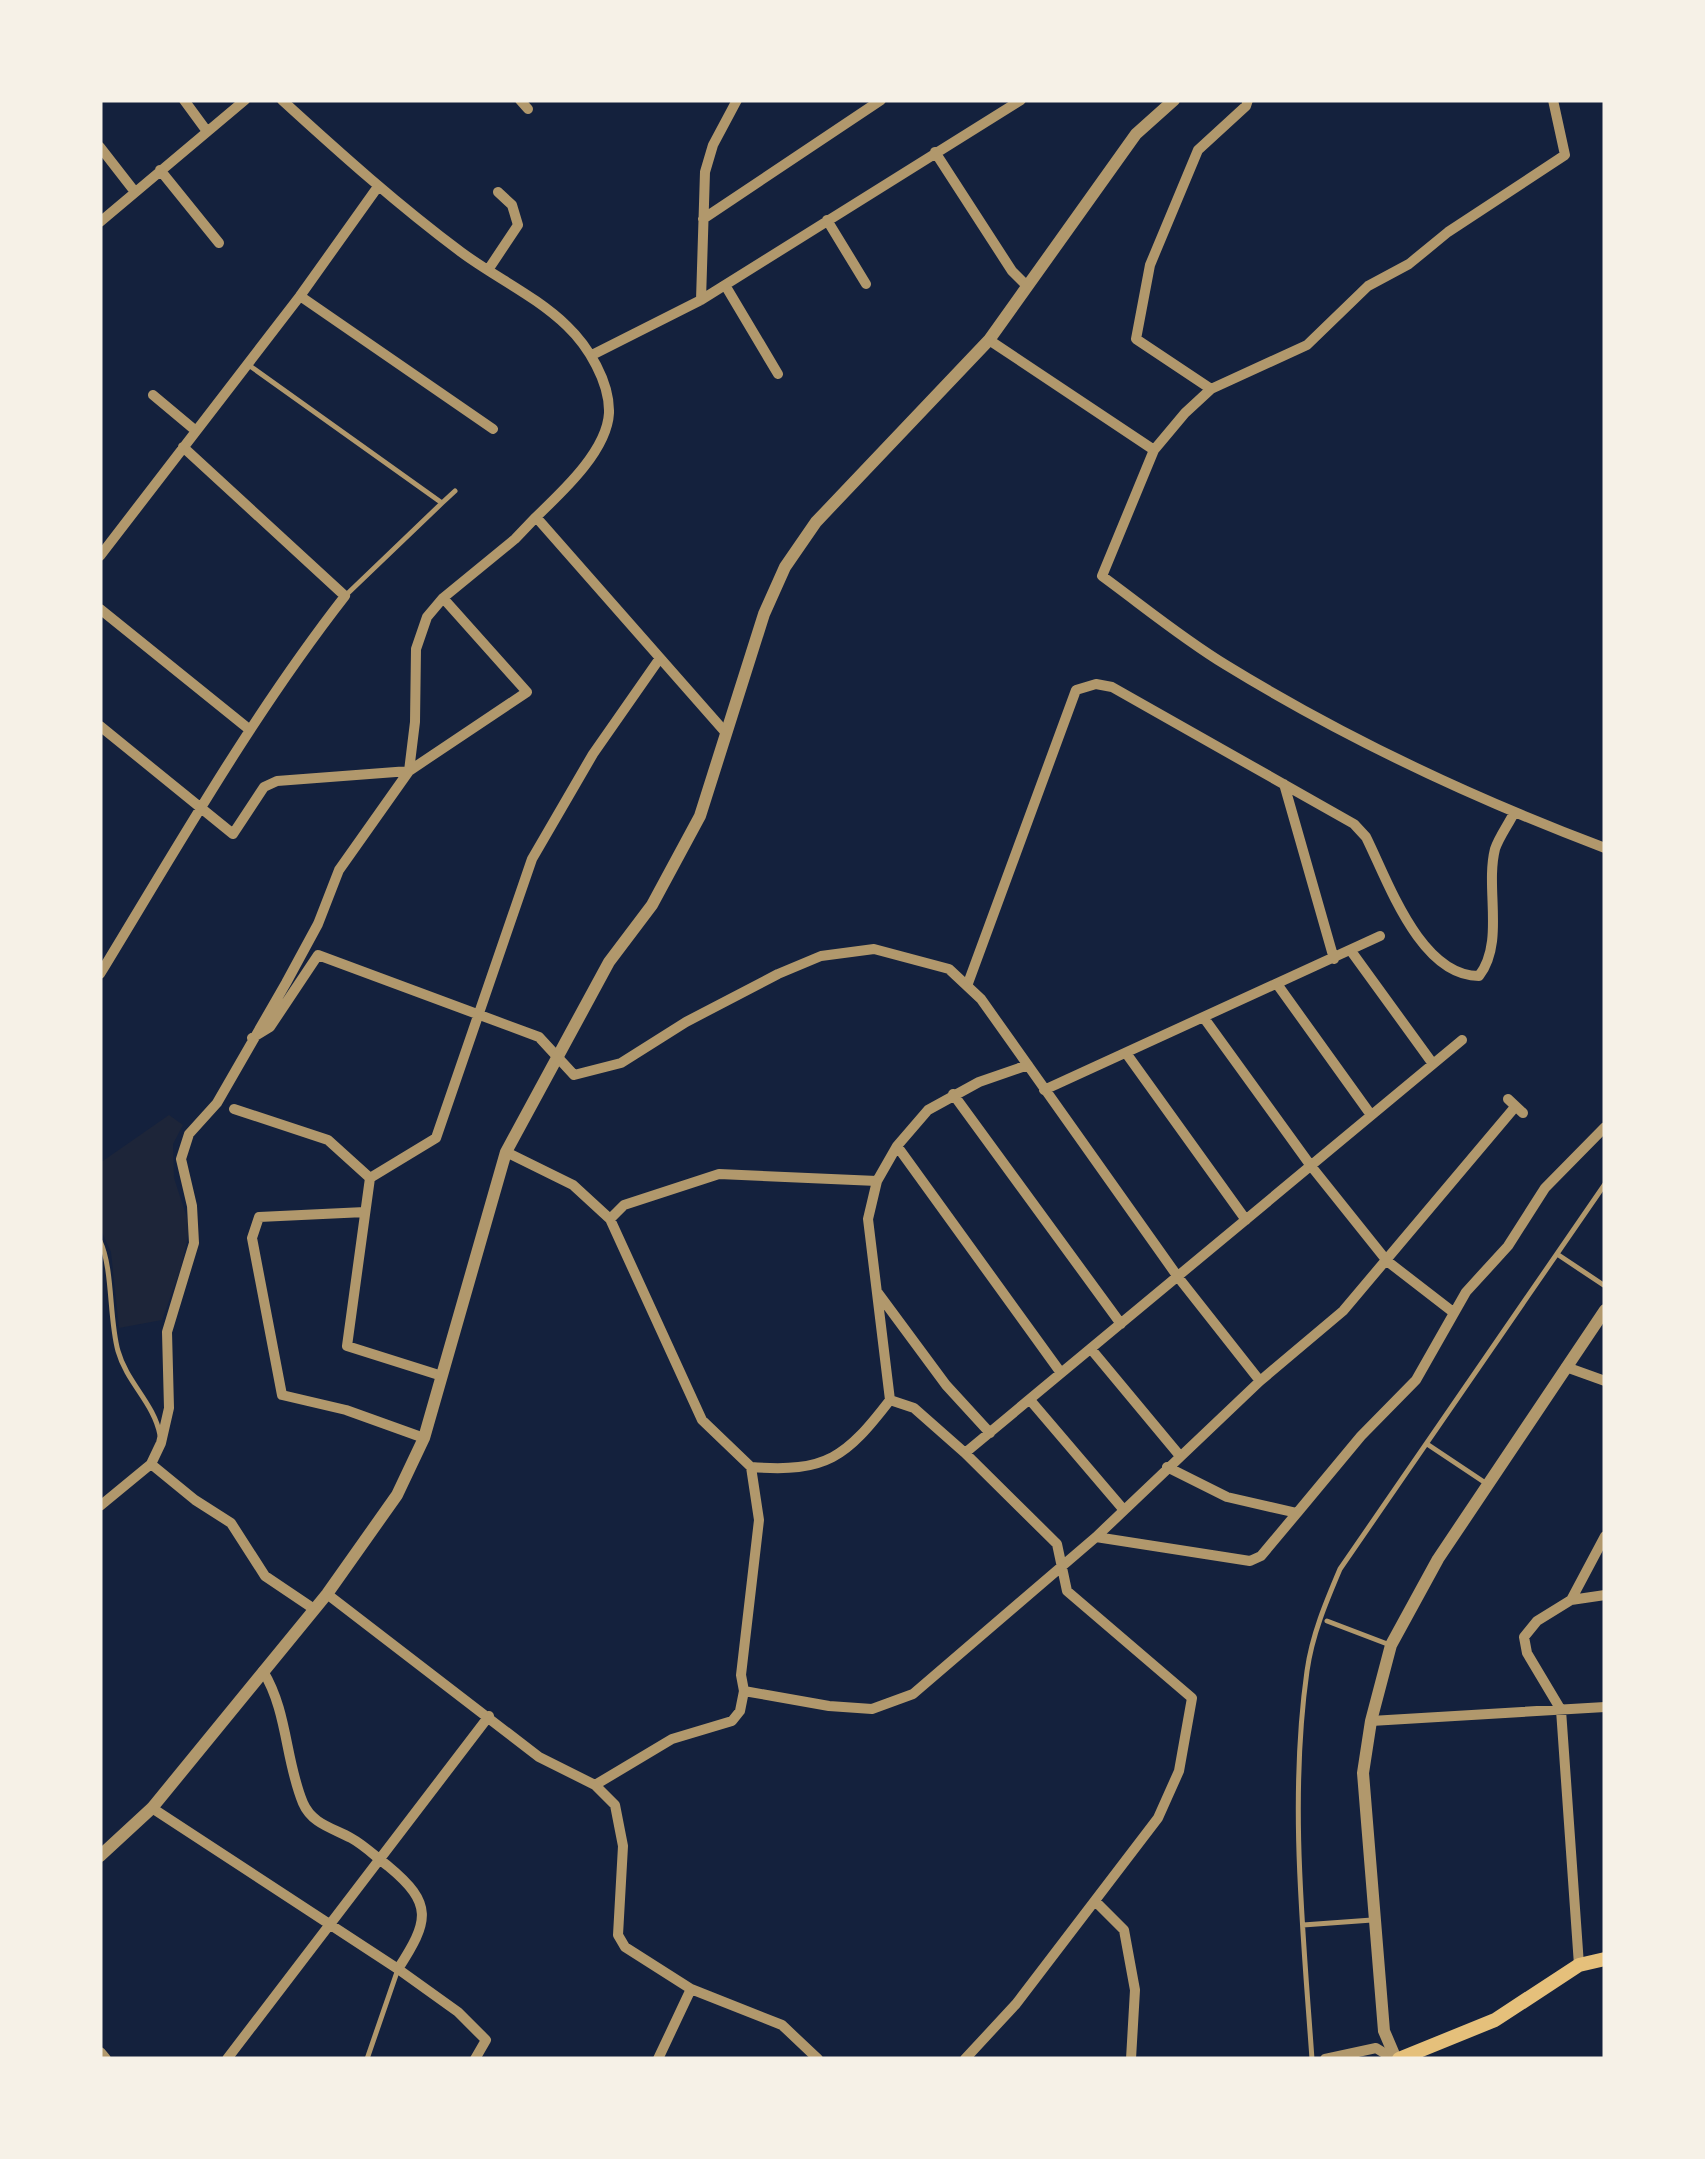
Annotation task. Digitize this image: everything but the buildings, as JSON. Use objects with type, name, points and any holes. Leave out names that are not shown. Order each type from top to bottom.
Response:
[{"type":"main road","points":[[1396,2059],[1495,2020],[1579,1965],[1605,1959]]},
{"type":"street","points":[[184,100],[206,130]]},
{"type":"street","points":[[100,222],[245,100]]},
{"type":"street","points":[[282,100],[378,188],[488,270],[538,301],[568,327],[592,355],[609,413],[598,446],[571,483],[514,539],[443,598],[428,617],[416,649],[409,771]]},
{"type":"street","points":[[702,300],[705,172],[713,145],[737,100]]},
{"type":"street","points":[[703,218],[882,100]]},
{"type":"street","points":[[592,355],[702,300],[1021,100]]},
{"type":"street","points":[[100,1856],[152,1808],[327,1594],[397,1495],[424,1438],[506,1152],[609,962],[652,905],[700,816],[764,614],[785,567],[816,522],[989,340],[1136,134],[1174,100]]},
{"type":"street","points":[[1211,389],[1136,339],[1150,265],[1198,150],[1248,100]]},
{"type":"street","points":[[1553,100],[1566,155],[1448,232],[1409,264],[1368,286],[1307,345],[1211,389],[1185,413],[1154,450],[1102,576],[1225,665],[1338,727],[1514,814],[1605,848]]},
{"type":"street","points":[[100,147],[135,192]]},
{"type":"street","points":[[935,152],[1012,271],[1027,286]]},
{"type":"street","points":[[160,170],[219,243]]},
{"type":"street","points":[[100,556],[378,188]]},
{"type":"street","points":[[488,270],[518,225],[512,205],[498,192]]},
{"type":"street","points":[[827,220],[866,284]]},
{"type":"street","points":[[725,285],[778,374]]},
{"type":"street","points":[[300,296],[493,428]]},
{"type":"street","points":[[989,340],[1154,450]]},
{"type":"street","points":[[153,395],[196,431]]},
{"type":"street","points":[[100,974],[298,656],[346,596],[183,447]]},
{"type":"street","points":[[536,517],[726,732]]},
{"type":"street","points":[[100,1506],[151,1464],[162,1444],[170,1408],[167,1332],[194,1243],[192,1206],[181,1159],[189,1134],[217,1103],[318,924],[340,870],[409,771],[528,692],[443,598]]},
{"type":"street","points":[[100,608],[250,730]]},
{"type":"street","points":[[370,1178],[436,1138],[532,859],[593,754],[660,658]]},
{"type":"street","points":[[967,986],[1076,690],[1096,684],[1112,687],[1354,824],[1366,837],[1420,940],[1445,964],[1468,976],[1479,976],[1485,968],[1492,936],[1491,884],[1496,848],[1514,814]]},
{"type":"street","points":[[100,726],[233,834],[264,786],[277,781],[409,771]]},
{"type":"street","points":[[1284,784],[1334,958]]},
{"type":"street","points":[[1044,1090],[1380,936]]},
{"type":"street","points":[[252,1038],[270,1027],[318,955],[539,1036],[574,1075],[621,1064],[686,1022],[821,956],[874,949],[949,969],[981,999],[1178,1277],[1260,1381]]},
{"type":"street","points":[[1351,950],[1433,1064]]},
{"type":"street","points":[[1277,984],[1371,1115]]},
{"type":"street","points":[[1204,1018],[1311,1166],[1387,1261],[1453,1312]]},
{"type":"street","points":[[965,1452],[1462,1040]]},
{"type":"street","points":[[1126,1053],[1246,1220]]},
{"type":"street","points":[[751,1467],[795,1467],[828,1460],[851,1448],[890,1400],[868,1219],[877,1182],[898,1146],[928,1110],[953,1094],[1028,1065]]},
{"type":"street","points":[[953,1094],[1122,1324]]},
{"type":"street","points":[[744,1692],[872,1709],[913,1694],[1061,1568],[1260,1381],[1342,1312],[1515,1106]]},
{"type":"street","points":[[234,1108],[328,1140],[370,1178]]},
{"type":"street","points":[[1096,1536],[1250,1561],[1261,1556],[1362,1436],[1416,1380],[1466,1292],[1508,1246],[1546,1188],[1600,1141],[1605,1127]]},
{"type":"street","points":[[898,1146],[1061,1374]]},
{"type":"street","points":[[506,1152],[574,1186],[610,1219],[702,1420],[751,1467],[759,1520],[740,1675],[744,1692],[740,1710],[732,1721],[672,1739],[595,1785]]},
{"type":"street","points":[[610,1219],[624,1205],[719,1174],[877,1182]]},
{"type":"street","points":[[370,1178],[347,1346],[442,1376]]},
{"type":"street","points":[[365,1212],[259,1218],[252,1238],[282,1396],[346,1410],[424,1438]]},
{"type":"street","points":[[875,1289],[946,1386],[990,1432]]},
{"type":"street","points":[[1396,2059],[1384,2031],[1363,1773],[1371,1720],[1391,1645],[1438,1559],[1605,1310]]},
{"type":"street","points":[[1091,1348],[1180,1456]]},
{"type":"street","points":[[1566,1368],[1605,1381]]},
{"type":"street","points":[[890,1400],[914,1408],[965,1452],[1057,1544],[1067,1590],[1192,1698],[1179,1771],[1158,1818],[1016,2004],[965,2059]]},
{"type":"street","points":[[1030,1400],[1123,1509]]},
{"type":"street","points":[[151,1464],[231,1524],[265,1576],[314,1609]]},
{"type":"street","points":[[1167,1468],[1228,1497],[1297,1513]]},
{"type":"street","points":[[1571,1600],[1605,1536]]},
{"type":"street","points":[[327,1594],[489,1716],[538,1758],[595,1785],[615,1805],[623,1846],[618,1934],[625,1948],[692,1989],[782,2025],[818,2059]]},
{"type":"street","points":[[1579,1965],[1561,1710],[1527,1653],[1524,1637],[1537,1622],[1571,1600],[1605,1595]]},
{"type":"street","points":[[264,1671],[275,1691],[304,1805],[319,1823],[354,1840],[412,1886],[423,1909],[418,1939],[398,1969]]},
{"type":"street","points":[[1371,1720],[1605,1707]]},
{"type":"street","points":[[226,2059],[489,1716]]},
{"type":"street","points":[[152,1808],[330,1922],[458,2012],[486,2040],[472,2059]]},
{"type":"street","points":[[1094,1902],[1124,1930],[1134,1990],[1130,2059]]},
{"type":"street","points":[[658,2059],[692,1989]]},
{"type":"street","points":[[1325,2059],[1376,2048],[1396,2059]]},
{"type":"lane","points":[[248,364],[442,502]]},
{"type":"lane","points":[[346,596],[455,491]]},
{"type":"lane","points":[[1312,2059],[1299,1773],[1307,1669],[1319,1618],[1340,1569],[1605,1184]]},
{"type":"lane","points":[[100,1242],[105,1252],[108,1302],[118,1352],[131,1382],[156,1416],[162,1444]]},
{"type":"lane","points":[[1557,1254],[1605,1286]]},
{"type":"lane","points":[[1427,1444],[1488,1485]]},
{"type":"lane","points":[[1327,1622],[1391,1645]]},
{"type":"lane","points":[[1303,1925],[1375,1920]]},
{"type":"lane","points":[[367,2059],[398,1969]]},
{"type":"shaded area","points":[[169,1115],[183,1125],[173,1144],[174,1178],[190,1227],[181,1268],[162,1320],[119,1328],[111,1252],[100,1228],[100,1163]]}]
